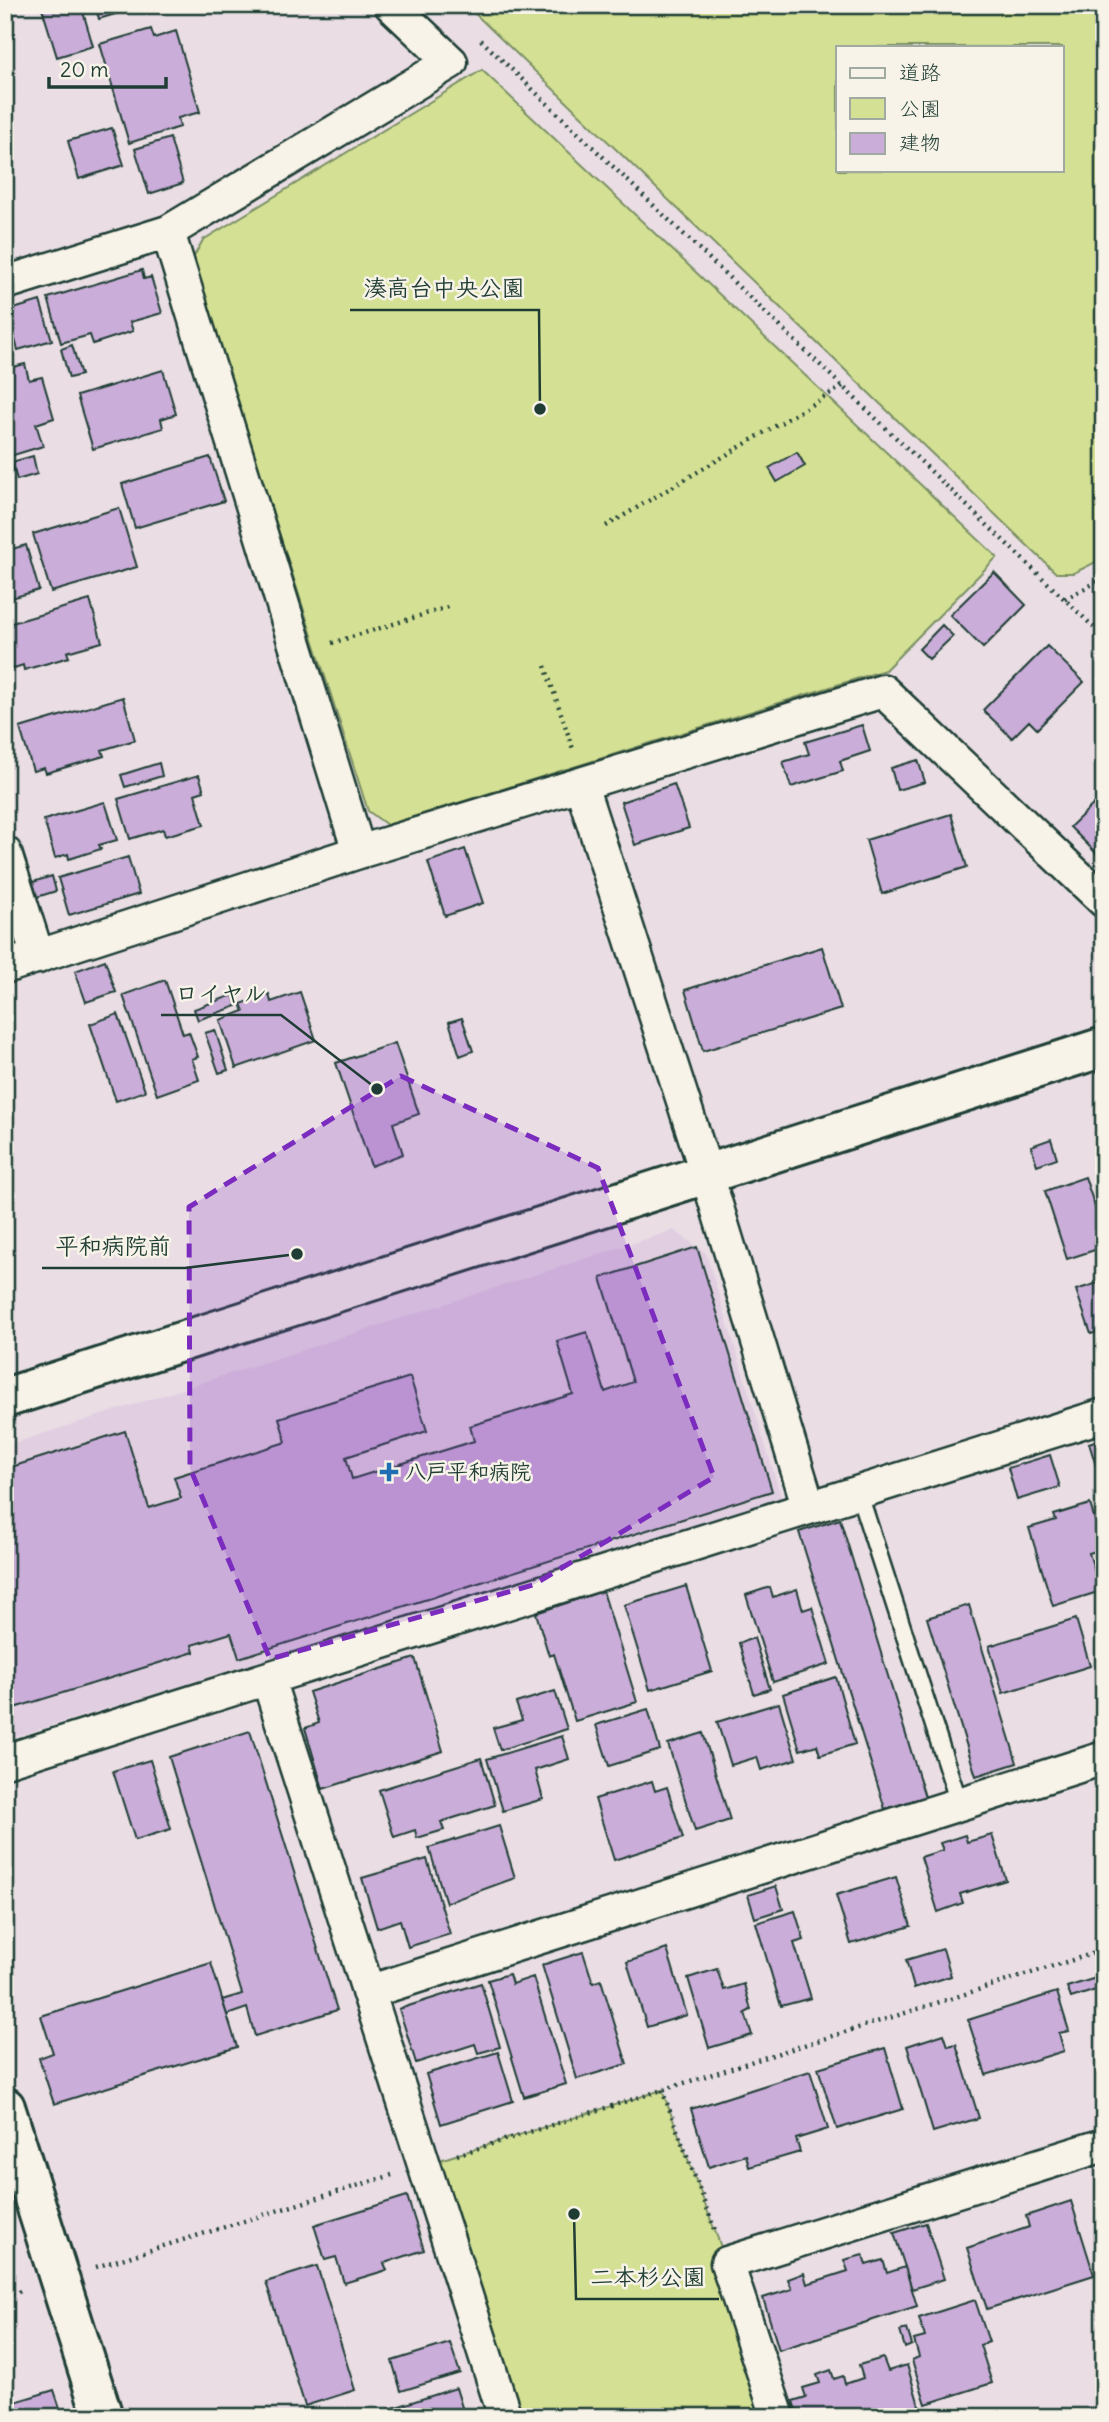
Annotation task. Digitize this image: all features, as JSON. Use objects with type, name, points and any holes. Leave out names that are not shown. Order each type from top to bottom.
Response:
[{"type":"street","points":[[5,283],[168,232],[451,62],[391,5]]},
{"type":"street","points":[[168,232],[359,852]]},
{"type":"street","points":[[5,967],[359,852],[883,691],[1104,901]]},
{"type":"street","points":[[583,784],[809,1508]]},
{"type":"street","points":[[5,853],[38,957]]},
{"type":"street","points":[[5,1398],[1104,1047]]},
{"type":"street","points":[[5,1761],[1104,1415]]},
{"type":"street","points":[[268,1679],[505,2417]]},
{"type":"street","points":[[368,1992],[1104,1758]]},
{"type":"street","points":[[5,2107],[103,2417]]},
{"type":"street","points":[[778,2417],[727,2263],[1104,2145]]},
{"type":"lane","points":[[859,1494],[959,1802]]},
{"type":"path","points":[[473,32],[1104,637]]},
{"type":"path","points":[[606,526],[844,386]]},
{"type":"path","points":[[1065,599],[1104,579]]},
{"type":"path","points":[[298,654],[447,607]]},
{"type":"path","points":[[545,666],[583,784]]},
{"type":"path","points":[[5,2296],[1104,1950]]},
{"type":"path","points":[[662,2090],[727,2263]]},
{"type":"highlighted area","points":[[401,1076],[598,1168],[714,1477],[533,1585],[270,1659],[190,1468],[189,1207]]},
{"type":"shaded area","name":"八戸平和病院","points":[[674,1230],[706,1253],[782,1499],[5,1740],[5,1446]]},
{"type":"green space","points":[[466,5],[1104,5],[1104,558],[1074,573],[1056,573]]},
{"type":"green space","points":[[482,70],[997,557],[885,670],[387,825],[368,811],[192,260],[203,240]]},
{"type":"green space","points":[[662,2090],[727,2263],[778,2417],[505,2417],[424,2165]]},
{"type":"building","points":[[41,5],[81,5],[93,46],[57,57]]},
{"type":"building","points":[[95,5],[145,5],[99,19]]},
{"type":"building","points":[[151,29],[154,38],[176,31],[200,112],[178,118],[180,127],[129,143],[100,44]]},
{"type":"building","points":[[112,128],[124,165],[79,179],[68,141]]},
{"type":"building","points":[[170,138],[183,183],[149,194],[135,149]]},
{"type":"building","points":[[142,270],[144,279],[151,277],[162,313],[130,322],[133,331],[93,344],[90,335],[61,343],[48,298]]},
{"type":"building","points":[[40,301],[52,340],[18,350],[7,311]]},
{"type":"building","points":[[5,321],[14,348],[5,350]]},
{"type":"building","points":[[72,345],[81,375],[69,378],[61,349]]},
{"type":"building","points":[[25,364],[29,380],[42,377],[54,418],[36,424],[43,446],[7,457],[5,369]]},
{"type":"building","points":[[163,370],[176,414],[161,419],[163,428],[93,449],[77,396]]},
{"type":"building","points":[[797,452],[805,466],[777,482],[769,468]]},
{"type":"building","points":[[33,456],[37,474],[17,480],[12,462]]},
{"type":"building","points":[[210,457],[224,501],[135,528],[122,484]]},
{"type":"building","points":[[119,508],[137,567],[51,592],[33,534]]},
{"type":"building","points":[[26,545],[39,590],[5,600],[5,551]]},
{"type":"building","points":[[994,572],[1026,605],[983,648],[950,615]]},
{"type":"building","points":[[90,600],[102,642],[67,652],[69,657],[24,670],[23,665],[5,671],[5,625]]},
{"type":"building","points":[[942,625],[953,636],[929,659],[919,649]]},
{"type":"building","points":[[1047,646],[1084,682],[1037,729],[1029,721],[1012,738],[983,710]]},
{"type":"building","points":[[123,697],[135,740],[102,750],[104,756],[46,773],[44,768],[33,771],[20,728]]},
{"type":"building","points":[[862,725],[870,751],[840,761],[843,771],[791,787],[783,762],[809,754],[805,742]]},
{"type":"building","points":[[918,760],[925,782],[897,790],[891,768]]},
{"type":"building","points":[[159,763],[162,776],[125,787],[121,775]]},
{"type":"building","points":[[199,775],[204,791],[195,794],[204,825],[165,836],[163,829],[130,839],[118,799]]},
{"type":"building","points":[[674,784],[689,828],[635,845],[621,802]]},
{"type":"building","points":[[1104,794],[1104,861],[1070,827]]},
{"type":"building","points":[[105,802],[117,840],[99,845],[101,849],[69,859],[68,854],[55,858],[44,820]]},
{"type":"building","points":[[951,814],[967,867],[882,894],[866,840]]},
{"type":"building","points":[[465,849],[483,903],[445,916],[428,862]]},
{"type":"building","points":[[128,857],[139,894],[69,915],[58,878]]},
{"type":"building","points":[[52,876],[56,891],[37,897],[33,882]]},
{"type":"building","points":[[822,947],[841,1009],[703,1051],[685,990]]},
{"type":"building","points":[[105,960],[116,992],[86,1002],[75,971]]},
{"type":"building","points":[[165,980],[183,1034],[189,1032],[198,1057],[192,1059],[199,1080],[157,1095],[123,995]]},
{"type":"building","points":[[300,992],[316,1040],[236,1068],[220,1020],[244,1011],[241,1004],[269,994],[271,1002]]},
{"type":"building","points":[[233,995],[237,1006],[198,1020],[194,1009]]},
{"type":"building","points":[[118,1014],[145,1091],[116,1101],[90,1024]]},
{"type":"building","points":[[462,1018],[473,1051],[460,1056],[449,1022]]},
{"type":"building","points":[[215,1030],[228,1070],[219,1073],[205,1033]]},
{"type":"building","points":[[395,1043],[419,1114],[393,1123],[403,1154],[371,1166],[336,1063]]},
{"type":"building","points":[[1104,1124],[1104,1143],[1098,1126]]},
{"type":"building","points":[[1051,1139],[1057,1158],[1037,1165],[1031,1146]]},
{"type":"building","points":[[1085,1177],[1096,1210],[1104,1207],[1104,1247],[1067,1259],[1045,1191]]},
{"type":"building","name":"八戸平和病院","points":[[697,1247],[772,1491],[239,1658],[231,1633],[192,1645],[194,1652],[5,1711],[5,1469],[125,1431],[149,1508],[181,1498],[174,1477],[286,1442],[279,1418],[410,1377],[427,1431],[346,1457],[352,1479],[474,1441],[470,1426],[573,1394],[557,1341],[587,1332],[605,1392],[633,1382],[601,1278]]},
{"type":"building","points":[[1104,1281],[1104,1330],[1091,1334],[1076,1290]]},
{"type":"building","points":[[1104,1438],[1104,1489],[1103,1489],[1089,1443]]},
{"type":"building","points":[[1050,1455],[1060,1487],[1017,1500],[1008,1468]]},
{"type":"building","points":[[1090,1504],[1104,1549],[1089,1553],[1101,1591],[1053,1606],[1029,1528],[1056,1520],[1054,1515]]},
{"type":"building","points":[[840,1519],[925,1797],[885,1809],[799,1532]]},
{"type":"building","points":[[686,1586],[712,1671],[650,1690],[624,1605]]},
{"type":"building","points":[[770,1587],[773,1597],[797,1589],[803,1610],[812,1607],[829,1664],[773,1682],[746,1595]]},
{"type":"building","points":[[603,1591],[637,1702],[575,1721],[554,1654],[549,1656],[536,1613]]},
{"type":"building","points":[[969,1605],[1017,1763],[976,1776],[927,1618]]},
{"type":"building","points":[[1104,1607],[1104,1634],[1096,1609]]},
{"type":"building","points":[[1076,1619],[1090,1666],[1003,1693],[989,1646]]},
{"type":"building","points":[[754,1638],[770,1689],[754,1694],[739,1643]]},
{"type":"building","points":[[415,1658],[443,1751],[323,1789],[305,1728],[319,1723],[309,1692]]},
{"type":"building","points":[[836,1677],[855,1744],[820,1755],[817,1745],[800,1750],[783,1694]]},
{"type":"building","points":[[555,1691],[567,1729],[500,1750],[493,1728],[522,1720],[516,1703]]},
{"type":"building","points":[[779,1703],[796,1759],[761,1770],[757,1757],[731,1765],[717,1722]]},
{"type":"building","points":[[648,1709],[660,1750],[609,1766],[596,1725]]},
{"type":"building","points":[[250,1731],[337,2010],[255,2036],[247,2008],[227,2015],[222,2000],[242,1994],[169,1757]]},
{"type":"building","points":[[703,1733],[730,1820],[695,1831],[668,1744]]},
{"type":"building","points":[[562,1736],[569,1759],[535,1770],[543,1799],[503,1811],[487,1759]]},
{"type":"building","points":[[481,1758],[495,1805],[441,1822],[444,1830],[417,1838],[415,1830],[394,1837],[379,1790]]},
{"type":"building","points":[[150,1760],[171,1829],[135,1840],[113,1771]]},
{"type":"building","points":[[652,1781],[655,1791],[667,1787],[683,1838],[614,1860],[595,1799]]},
{"type":"building","points":[[499,1826],[515,1878],[446,1903],[429,1848]]},
{"type":"building","points":[[965,1835],[967,1842],[992,1835],[1006,1880],[960,1894],[963,1903],[938,1912],[921,1857],[943,1850],[940,1843]]},
{"type":"building","points":[[427,1859],[450,1934],[408,1947],[400,1920],[377,1928],[362,1878]]},
{"type":"building","points":[[896,1877],[911,1926],[851,1944],[836,1895]]},
{"type":"building","points":[[776,1886],[783,1909],[755,1918],[748,1895]]},
{"type":"building","points":[[795,1911],[804,1940],[794,1943],[811,1998],[781,2006],[756,1923]]},
{"type":"building","points":[[667,1949],[687,2015],[647,2027],[627,1962]]},
{"type":"building","points":[[943,1949],[951,1976],[914,1988],[906,1960]]},
{"type":"building","points":[[583,1952],[593,1983],[601,1980],[627,2064],[577,2079],[542,1965]]},
{"type":"building","points":[[211,1963],[237,2047],[54,2104],[39,2058],[53,2053],[41,2016]]},
{"type":"building","points":[[717,1969],[724,1990],[744,1984],[751,2010],[745,2013],[752,2035],[709,2048],[688,1978]]},
{"type":"building","points":[[509,1974],[512,1984],[533,1977],[566,2084],[524,2097],[488,1980]]},
{"type":"building","points":[[1096,1978],[1099,1989],[1071,1998],[1067,1987]]},
{"type":"building","points":[[481,1983],[500,2047],[478,2053],[475,2044],[416,2063],[399,2009]]},
{"type":"building","points":[[1057,1992],[1069,2031],[1059,2033],[1064,2051],[986,2075],[968,2020]]},
{"type":"building","points":[[944,2034],[948,2046],[956,2044],[979,2118],[933,2132],[907,2046]]},
{"type":"building","points":[[885,2048],[903,2109],[837,2129],[818,2068]]},
{"type":"building","points":[[498,2052],[513,2101],[441,2124],[426,2074]]},
{"type":"building","points":[[810,2071],[828,2129],[796,2139],[800,2152],[749,2167],[746,2155],[709,2167],[691,2109]]},
{"type":"building","points":[[407,2196],[424,2250],[384,2263],[387,2270],[344,2283],[336,2257],[325,2260],[314,2225]]},
{"type":"building","points":[[1071,2201],[1094,2275],[987,2309],[967,2248],[1029,2227],[1026,2216]]},
{"type":"building","points":[[926,2223],[944,2279],[912,2289],[894,2233]]},
{"type":"building","points":[[863,2255],[866,2265],[883,2260],[887,2273],[905,2267],[917,2306],[779,2350],[763,2298],[792,2289],[788,2279],[804,2273],[807,2284],[848,2271],[844,2260]]},
{"type":"building","points":[[317,2266],[355,2390],[305,2406],[266,2282]]},
{"type":"building","points":[[975,2300],[989,2342],[980,2345],[992,2383],[926,2404],[912,2360],[919,2357],[914,2340],[925,2337],[919,2318]]},
{"type":"building","points":[[907,2329],[912,2345],[905,2348],[900,2331]]},
{"type":"building","points":[[450,2343],[460,2373],[401,2391],[392,2361]]},
{"type":"building","points":[[883,2358],[888,2371],[907,2365],[922,2415],[798,2417],[793,2401],[806,2397],[803,2388],[820,2383],[817,2375],[831,2370],[834,2379],[843,2376],[845,2384],[863,2378],[859,2365]]},
{"type":"building","points":[[5,2365],[12,2386],[5,2388]]},
{"type":"building","points":[[456,2388],[465,2417],[371,2417],[371,2415]]},
{"type":"building","points":[[54,2390],[63,2417],[5,2417],[5,2405]]},
{"type":"place","name":"湊高台中央公園","points":[[540,409]]},
{"type":"place","name":"ロイヤル","points":[[377,1089]]},
{"type":"place","name":"平和病院前","points":[[297,1254]]},
{"type":"place","name":"八戸平和病院","points":[[389,1472]]},
{"type":"place","name":"二本杉公園","points":[[574,2214]]}]
